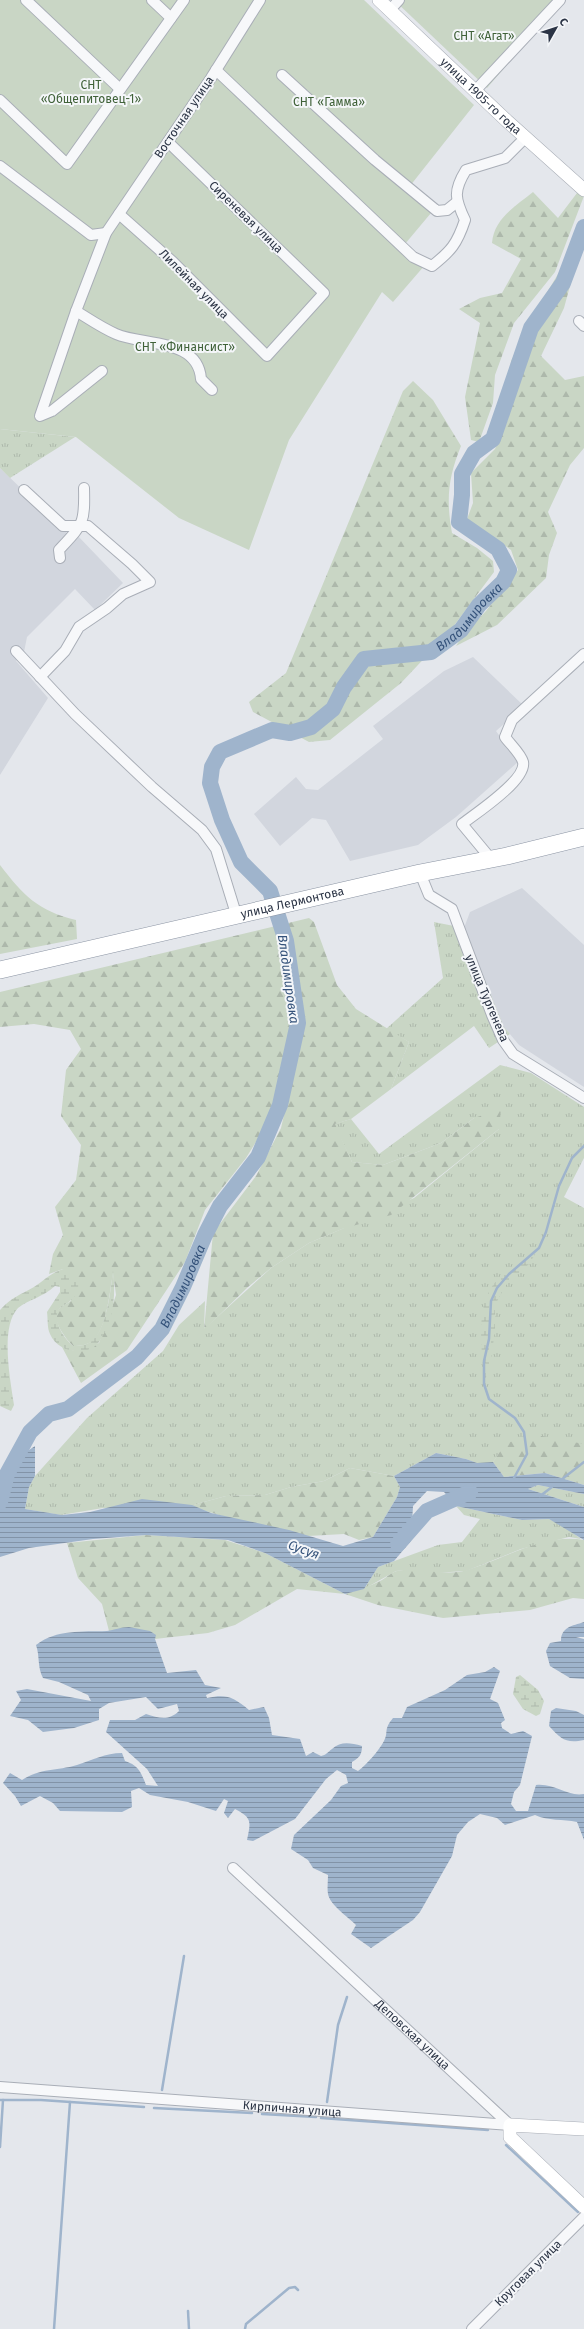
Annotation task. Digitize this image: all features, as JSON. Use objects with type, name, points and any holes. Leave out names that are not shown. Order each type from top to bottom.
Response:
[{"type":"highway","name":"улица Лермонтова","points":[[0,970],[237,917],[420,873],[491,859],[584,837]]},
{"type":"street","points":[[26,0],[120,89]]},
{"type":"street","points":[[152,0],[171,18]]},
{"type":"street","points":[[0,100],[67,164],[184,0]]},
{"type":"street","name":"Восточная улица","points":[[102,371],[52,411],[40,416],[76,311],[106,234],[216,70],[260,0]]},
{"type":"street","name":"улица 1905-го года","points":[[380,0],[475,91],[584,190]]},
{"type":"street","points":[[390,10],[399,0]]},
{"type":"street","points":[[475,91],[560,0]]},
{"type":"street","points":[[216,70],[413,257],[432,266],[448,254],[459,240],[465,220],[457,202],[456,185],[466,170],[505,158],[526,136]]},
{"type":"street","points":[[282,75],[386,169],[437,211],[447,210],[457,202]]},
{"type":"street","name":"Сиреневая улица","points":[[168,142],[324,292],[267,356]]},
{"type":"street","points":[[0,166],[91,235],[106,234]]},
{"type":"street","name":"Лилейная улица","points":[[119,214],[173,262],[267,356]]},
{"type":"street","points":[[76,311],[117,335],[182,350],[194,359],[200,371],[201,379],[212,390]]},
{"type":"street","points":[[60,558],[59,550],[82,525],[84,488]]},
{"type":"street","points":[[24,490],[64,526],[88,526],[132,564],[150,582],[123,594],[107,608],[79,627],[65,651],[40,677]]},
{"type":"street","points":[[16,651],[75,714],[152,787],[202,830],[216,849],[237,917]]},
{"type":"street","points":[[491,859],[462,824],[510,787],[523,771],[523,762],[505,737],[512,720],[584,654]]},
{"type":"street","name":"улица Тургенева","points":[[420,873],[429,895],[452,909],[492,1015],[503,1040],[513,1054],[584,1098]]},
{"type":"street","name":"Деповская улица","points":[[233,1868],[510,2125],[510,2137],[584,2207]]},
{"type":"street","name":"Кирпичная улица","points":[[0,2088],[584,2129]]},
{"type":"street","name":"Круговая улица","points":[[472,2329],[584,2217]]},
{"type":"shaded area","points":[[0,468],[72,538],[76,534],[123,583],[95,610],[75,589],[27,637],[24,652],[16,661],[48,698],[0,775]]},
{"type":"shaded area","points":[[473,657],[524,706],[496,731],[518,762],[456,817],[418,845],[350,861],[326,820],[312,818],[280,846],[254,814],[296,777],[306,789],[318,790],[383,739],[373,726],[444,671]]},
{"type":"shaded area","points":[[522,888],[584,945],[584,1087],[519,1045],[504,1027],[464,928],[470,912]]},
{"type":"green space","points":[[0,0],[364,0],[474,105],[406,191],[431,213],[405,244],[425,265],[393,302],[382,292],[289,440],[249,550],[179,518],[76,437],[0,429]]},
{"type":"green space","name":"СНТ «Агат»","points":[[394,0],[563,0],[487,88]]},
{"type":"green space","points":[[533,192],[558,218],[577,193],[584,196],[555,272],[514,323],[495,375],[493,403],[479,442],[471,440],[465,397],[480,323],[459,309],[480,298],[502,293],[521,259],[492,243],[494,234],[497,226],[507,213]]},
{"type":"green space","points":[[561,269],[573,275],[564,308],[541,356],[565,380],[584,376],[584,448],[570,465],[548,512],[557,533],[549,555],[546,578],[497,625],[456,646],[463,635],[486,611],[518,570],[511,550],[467,519],[473,503],[471,473],[495,449],[508,419],[511,361],[542,301]]},
{"type":"green space","points":[[413,381],[433,400],[461,446],[453,468],[449,489],[449,510],[452,533],[477,548],[493,561],[494,572],[450,631],[401,683],[330,740],[309,742],[253,712],[249,702],[286,673],[403,391]]},
{"type":"green space","points":[[0,429],[75,437],[10,478],[0,468]]},
{"type":"green space","points":[[0,865],[16,885],[41,907],[51,912],[76,920],[77,939],[0,954]]},
{"type":"green space","points":[[309,918],[314,922],[337,985],[356,1009],[409,1042],[391,1089],[351,1119],[335,1124],[352,1162],[383,1165],[441,1143],[474,1118],[501,1109],[499,1129],[391,1215],[342,1229],[309,1243],[271,1268],[248,1287],[204,1330],[213,1233],[256,1176],[281,1128],[291,1085],[246,1158],[205,1210],[185,1262],[127,1350],[81,1383],[62,1347],[75,1351],[99,1343],[116,1295],[113,1273],[105,1317],[98,1334],[94,1340],[89,1343],[73,1346],[63,1334],[56,1319],[58,1310],[71,1301],[63,1269],[49,1274],[53,1254],[63,1235],[55,1207],[76,1180],[81,1145],[61,1116],[66,1070],[81,1049],[70,1030],[34,1024],[0,1027],[0,992]]},
{"type":"green space","points":[[434,922],[464,928],[504,1027],[510,1034],[489,1048],[474,1026],[391,1089],[409,1042],[386,1029],[443,978]]},
{"type":"green space","points":[[500,1065],[531,1073],[584,1107],[584,1158],[564,1197],[584,1208],[584,1445],[507,1443],[493,1462],[479,1464],[466,1459],[436,1453],[394,1476],[350,1468],[324,1481],[291,1487],[265,1495],[226,1496],[189,1506],[103,1508],[61,1515],[25,1509],[29,1487],[35,1476],[87,1418],[163,1351],[179,1325],[205,1301],[204,1329],[271,1268],[309,1243],[414,1198],[499,1129],[474,1118],[441,1143],[383,1165],[352,1162],[334,1124],[351,1119],[379,1154]]},
{"type":"green space","points":[[539,1248],[529,1264],[506,1285],[495,1305],[495,1330],[491,1360],[484,1384],[481,1330],[485,1303],[497,1280],[506,1271]]},
{"type":"green space","points":[[63,1269],[73,1274],[78,1282],[78,1287],[74,1296],[60,1308],[57,1314],[61,1332],[73,1346],[86,1344],[93,1340],[102,1326],[108,1307],[113,1270],[114,1298],[108,1325],[99,1342],[94,1347],[87,1350],[73,1351],[65,1349],[59,1345],[54,1340],[48,1329],[47,1312],[60,1292],[60,1287],[55,1286],[18,1308],[12,1317],[9,1327],[8,1340],[9,1367],[14,1405],[11,1411],[0,1406],[0,1310],[12,1299],[34,1287],[47,1277]]},
{"type":"green space","points":[[536,1435],[584,1444],[584,1485],[545,1473],[504,1477],[493,1462],[506,1443]]},
{"type":"green space","points":[[350,1468],[394,1476],[400,1487],[397,1497],[373,1537],[359,1540],[344,1534],[308,1536],[236,1520],[189,1506],[226,1496],[265,1495],[291,1487],[324,1481]]},
{"type":"green space","points":[[538,1485],[584,1494],[584,1507],[528,1489]]},
{"type":"green space","points":[[456,1506],[522,1520],[549,1519],[568,1529],[581,1539],[569,1537],[521,1549],[466,1571],[434,1573],[408,1570],[396,1571],[364,1589],[378,1567],[438,1545],[462,1542],[480,1519],[464,1515]]},
{"type":"green space","points":[[146,1535],[225,1540],[265,1553],[345,1594],[297,1589],[235,1625],[208,1633],[155,1639],[139,1630],[129,1627],[109,1631],[102,1604],[78,1578],[67,1543]]},
{"type":"green space","points":[[554,1540],[584,1540],[584,1599],[573,1598],[530,1610],[443,1618],[378,1605],[345,1594],[364,1588],[397,1571],[414,1570],[458,1572],[481,1565],[524,1548]]},
{"type":"green space","points":[[520,1675],[538,1690],[544,1701],[540,1714],[536,1716],[523,1709],[513,1694],[516,1677]]},
{"type":"water","points":[[35,1446],[35,1476],[29,1487],[25,1509],[62,1515],[90,1512],[142,1499],[192,1505],[211,1513],[289,1530],[343,1546],[373,1537],[397,1497],[400,1487],[394,1476],[436,1453],[466,1459],[477,1463],[493,1462],[504,1477],[545,1473],[584,1485],[584,1494],[538,1485],[528,1489],[584,1507],[584,1540],[549,1519],[522,1520],[456,1506],[444,1492],[427,1491],[413,1506],[411,1541],[394,1561],[378,1567],[364,1589],[345,1594],[265,1553],[228,1540],[146,1535],[93,1539],[29,1548],[0,1557],[0,1476],[17,1458]]},
{"type":"water","points":[[584,1622],[584,1637],[576,1637],[584,1639],[584,1679],[570,1678],[550,1666],[546,1651],[550,1643],[561,1641],[561,1636],[565,1630],[571,1626]]},
{"type":"water","points":[[129,1627],[150,1631],[156,1635],[155,1639],[167,1673],[196,1670],[205,1685],[221,1688],[206,1695],[207,1698],[220,1696],[234,1699],[249,1710],[264,1707],[269,1718],[272,1735],[300,1739],[306,1756],[313,1752],[323,1756],[335,1746],[342,1744],[362,1746],[360,1756],[352,1762],[352,1768],[358,1771],[372,1758],[382,1745],[388,1725],[393,1718],[402,1718],[407,1707],[445,1690],[467,1675],[485,1672],[494,1667],[500,1671],[490,1699],[498,1703],[505,1720],[501,1723],[502,1728],[511,1734],[523,1731],[532,1736],[520,1785],[514,1792],[511,1804],[516,1811],[528,1811],[536,1785],[549,1786],[572,1794],[584,1794],[584,1840],[577,1822],[545,1818],[535,1815],[505,1825],[497,1818],[480,1814],[468,1822],[457,1835],[452,1856],[420,1912],[413,1920],[371,1948],[351,1934],[356,1925],[335,1906],[329,1898],[328,1875],[313,1868],[308,1860],[291,1849],[294,1835],[331,1800],[341,1786],[348,1783],[346,1775],[337,1770],[326,1779],[295,1819],[253,1841],[247,1840],[249,1821],[245,1815],[235,1809],[228,1818],[224,1813],[228,1801],[224,1799],[216,1811],[188,1802],[150,1795],[139,1788],[131,1791],[132,1807],[122,1812],[60,1811],[53,1803],[40,1796],[21,1806],[15,1796],[3,1783],[10,1773],[22,1780],[35,1773],[70,1767],[105,1755],[116,1753],[122,1753],[125,1761],[136,1767],[141,1773],[146,1785],[158,1786],[147,1769],[106,1732],[110,1720],[135,1720],[146,1714],[164,1718],[179,1711],[177,1704],[158,1709],[146,1697],[109,1703],[99,1709],[99,1720],[74,1728],[43,1732],[28,1720],[10,1716],[21,1700],[16,1691],[27,1689],[91,1701],[88,1695],[59,1682],[43,1678],[40,1670],[36,1645],[52,1636],[70,1632],[107,1631]]},
{"type":"water","points":[[556,1708],[576,1711],[584,1715],[584,1740],[568,1741],[557,1734],[549,1726],[551,1711]]},
{"type":"waterway","name":"Владимировка","points":[[0,1502],[7,1474],[30,1432],[49,1414],[68,1409],[137,1357],[162,1329],[220,1206],[258,1157],[280,1105],[298,1023],[286,941],[270,891],[241,862],[222,820],[210,783],[212,767],[220,752],[272,730],[290,733],[311,727],[333,709],[344,687],[364,659],[431,652],[461,630],[479,605],[503,582],[509,570],[498,549],[459,522],[462,495],[462,474],[474,453],[493,439],[531,328],[563,283],[584,227]]},
{"type":"waterway","points":[[514,1478],[527,1454],[524,1432],[515,1418],[489,1399],[484,1384],[484,1361],[489,1339],[491,1301],[497,1288],[509,1274],[539,1248],[546,1232],[559,1186],[572,1158],[584,1146]]},
{"type":"waterway","points":[[561,1480],[584,1462]]},
{"type":"waterway","points":[[540,1496],[552,1487]]},
{"type":"waterway","name":"Сусуя","points":[[398,1544],[427,1511],[470,1492]]},
{"type":"waterway","points":[[162,2090],[184,1956]]},
{"type":"waterway","points":[[327,2102],[338,2025],[347,1997]]},
{"type":"waterway","points":[[0,2100],[41,2100],[144,2107]]},
{"type":"waterway","points":[[0,2147],[3,2100]]},
{"type":"waterway","points":[[54,2329],[70,2102]]},
{"type":"waterway","points":[[154,2108],[252,2113]]},
{"type":"waterway","points":[[262,2114],[316,2117]]},
{"type":"waterway","points":[[321,2118],[488,2130]]},
{"type":"waterway","points":[[506,2145],[578,2212]]},
{"type":"waterway","points":[[245,2329],[246,2324],[289,2288],[295,2287],[298,2290]]},
{"type":"waterway","points":[[188,2311],[189,2329]]},
{"type":"park label","name":"СНТ «Общепитовец-1»","points":[[91,92]]},
{"type":"park label","name":"СНТ «Гамма»","points":[[329,102]]},
{"type":"park label","name":"СНТ «Финансист»","points":[[185,347]]}]
